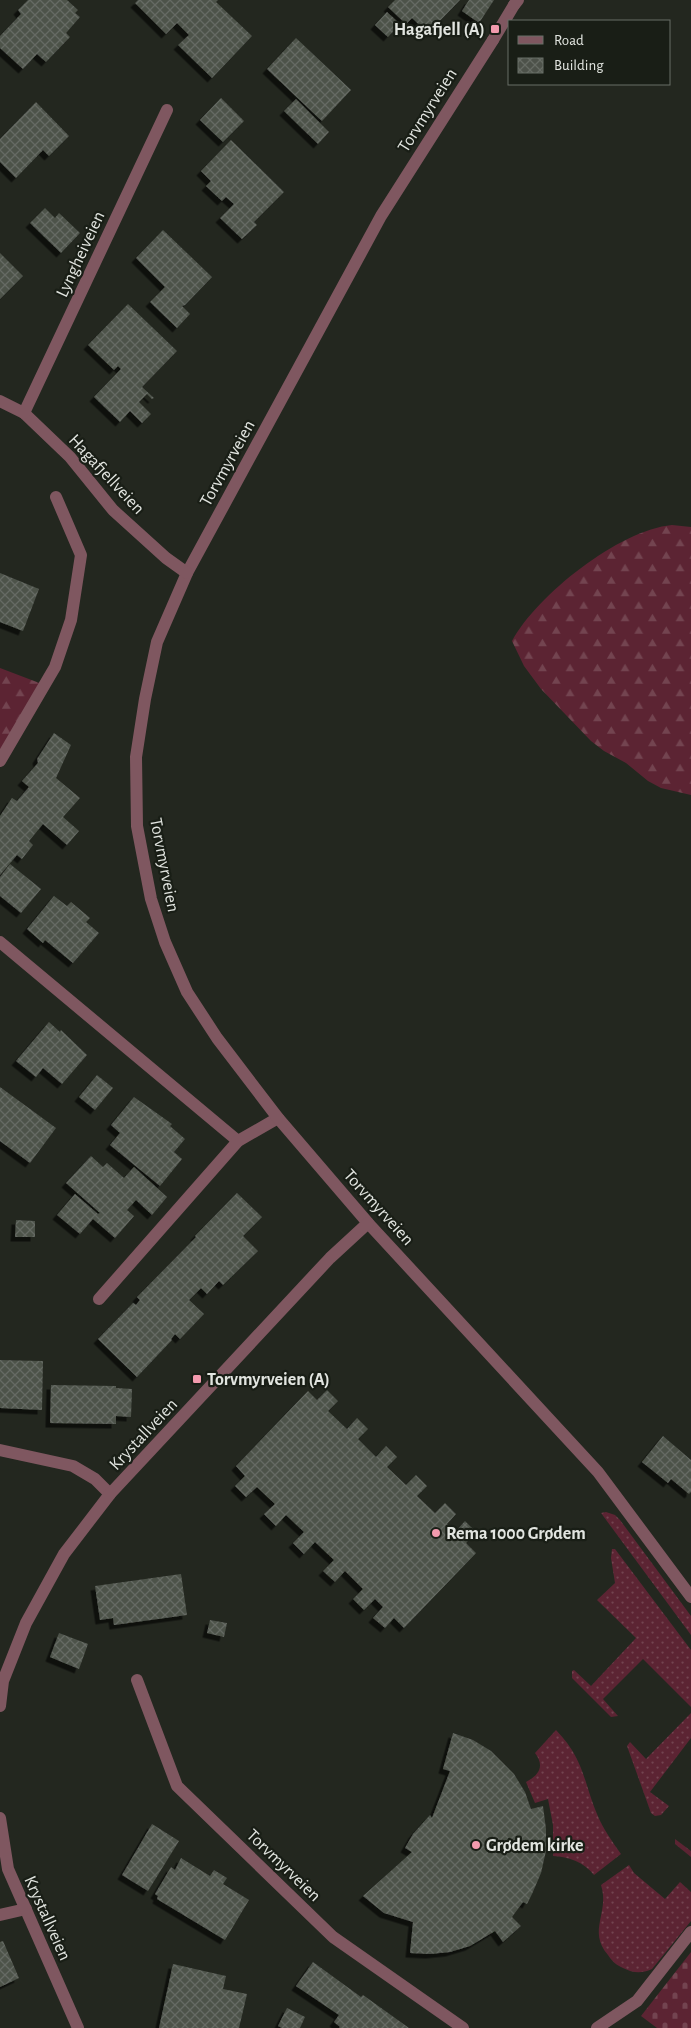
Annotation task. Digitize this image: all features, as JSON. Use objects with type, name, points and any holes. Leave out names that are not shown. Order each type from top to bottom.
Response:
[{"type":"street","name":"Torvmyrveien","points":[[516,3],[381,216],[187,573],[157,642],[145,700],[136,757],[137,826],[151,899],[164,942],[187,992],[217,1038],[278,1118],[368,1223],[598,1472],[691,1597]]},
{"type":"street","name":"Lyngheiveien","points":[[24,412],[167,110]]},
{"type":"street","name":"Hagafjellveien","points":[[0,401],[24,412],[70,458],[113,510],[166,558],[187,573]]},
{"type":"street","points":[[0,761],[55,667],[71,620],[81,555],[56,497]]},
{"type":"street","points":[[0,942],[238,1140]]},
{"type":"street","points":[[99,1299],[238,1140],[278,1118]]},
{"type":"street","name":"Krystallveien","points":[[0,1706],[3,1681],[26,1623],[64,1554],[110,1494],[330,1258],[368,1223]]},
{"type":"street","points":[[0,1450],[73,1466],[95,1479],[110,1494]]},
{"type":"street","name":"Torvmyrveien","points":[[137,1680],[177,1786],[333,1936],[463,2028]]},
{"type":"street","name":"Krystallveien","points":[[0,1818],[8,1869],[78,2028]]},
{"type":"street","points":[[0,1915],[26,1909]]},
{"type":"street","points":[[597,2028],[637,2000],[691,1932]]},
{"type":"green space","points":[[672,525],[691,527],[691,795],[661,788],[648,781],[626,763],[604,751],[591,741],[541,689],[524,666],[512,641],[540,604],[582,568],[628,539],[651,530]]},
{"type":"green space","points":[[0,668],[42,684],[0,764]]},
{"type":"green space","points":[[606,1512],[615,1515],[620,1520],[691,1616],[691,1635],[601,1513]]},
{"type":"green space","points":[[612,1549],[615,1549],[691,1650],[691,1707],[643,1659],[603,1699],[618,1716],[611,1717],[572,1678],[572,1671],[574,1670],[591,1686],[636,1638],[597,1600],[615,1583],[611,1558]]},
{"type":"green space","points":[[691,1713],[691,1738],[650,1792],[669,1806],[661,1815],[655,1816],[651,1813],[627,1746],[630,1742],[646,1759]]},
{"type":"green space","points":[[556,1730],[578,1760],[599,1819],[621,1854],[594,1875],[576,1861],[553,1856],[553,1825],[548,1799],[535,1803],[526,1782],[539,1770],[540,1762],[535,1753]]},
{"type":"green space","points":[[675,1839],[691,1851],[691,1857],[675,1844]]},
{"type":"green space","points":[[629,1865],[634,1873],[665,1899],[680,1882],[691,1892],[691,1921],[652,1969],[648,1971],[634,1972],[618,1966],[602,1946],[599,1937],[603,1904],[601,1885]]},
{"type":"green space","points":[[691,1952],[691,2028],[657,2028],[641,2016]]},
{"type":"building","points":[[28,0],[67,0],[78,10],[75,13],[80,17],[66,33],[70,37],[46,62],[37,54],[23,69],[0,48],[0,36],[21,14],[18,10]]},
{"type":"building","points":[[138,0],[218,0],[216,2],[252,36],[212,78],[178,45],[189,35],[177,23],[166,34],[135,3]]},
{"type":"building","points":[[395,0],[460,0],[428,33],[412,18],[406,24],[388,7]]},
{"type":"building","points":[[469,0],[494,0],[479,23],[462,11]]},
{"type":"building","points":[[387,12],[400,24],[388,37],[375,25]]},
{"type":"building","points":[[296,38],[351,90],[322,121],[267,69]]},
{"type":"building","points":[[221,98],[244,121],[223,142],[200,120]]},
{"type":"building","points":[[296,99],[329,132],[318,144],[284,111]]},
{"type":"building","points":[[36,102],[69,136],[49,156],[43,150],[16,178],[0,162],[0,139]]},
{"type":"building","points":[[231,140],[284,192],[254,222],[257,225],[242,239],[220,218],[234,204],[226,197],[222,201],[206,186],[211,181],[201,171]]},
{"type":"building","points":[[45,208],[55,218],[59,213],[80,233],[61,253],[30,223]]},
{"type":"building","points":[[163,230],[212,277],[182,306],[190,314],[177,328],[150,302],[165,287],[136,258]]},
{"type":"building","points":[[0,253],[23,276],[0,299]]},
{"type":"building","points":[[128,304],[177,351],[142,387],[154,398],[152,399],[147,394],[139,402],[151,414],[142,423],[130,411],[120,422],[94,397],[121,369],[118,366],[114,370],[88,345]]},
{"type":"building","points":[[0,573],[39,589],[23,631],[0,622]]},
{"type":"building","points":[[54,733],[71,745],[56,778],[80,798],[63,817],[79,831],[67,845],[43,824],[29,841],[33,845],[22,859],[17,855],[0,875],[0,816],[12,798],[17,801],[29,787],[22,781],[38,763],[37,759]]},
{"type":"building","points":[[10,864],[41,889],[21,913],[0,896],[0,877]]},
{"type":"building","points":[[54,896],[67,906],[71,902],[90,918],[86,922],[99,933],[73,963],[45,940],[43,943],[27,929]]},
{"type":"building","points":[[49,1022],[60,1032],[61,1030],[87,1055],[62,1084],[43,1068],[36,1077],[16,1061]]},
{"type":"building","points":[[97,1075],[113,1088],[95,1110],[79,1097]]},
{"type":"building","points":[[0,1087],[56,1128],[30,1163],[0,1141]]},
{"type":"building","points":[[134,1097],[172,1124],[170,1126],[185,1139],[174,1152],[182,1159],[160,1186],[110,1145],[120,1133],[111,1125]]},
{"type":"building","points":[[91,1156],[103,1167],[107,1163],[124,1178],[134,1167],[167,1197],[152,1215],[136,1200],[127,1210],[134,1216],[115,1238],[93,1219],[80,1234],[57,1215],[75,1194],[98,1214],[100,1213],[66,1183]]},
{"type":"building","points":[[237,1193],[262,1217],[243,1236],[258,1251],[223,1285],[219,1281],[207,1294],[201,1288],[189,1300],[204,1314],[180,1339],[175,1334],[172,1340],[137,1377],[98,1339],[133,1303],[136,1305],[140,1300],[137,1297]]},
{"type":"building","points":[[16,1220],[35,1221],[35,1237],[15,1237]]},
{"type":"building","points":[[0,1360],[43,1361],[42,1410],[0,1408]]},
{"type":"building","points":[[51,1385],[116,1386],[116,1388],[132,1389],[131,1417],[116,1416],[116,1424],[50,1423]]},
{"type":"building","points":[[327,1390],[338,1401],[328,1411],[347,1429],[357,1418],[368,1429],[358,1439],[376,1457],[386,1446],[397,1457],[387,1467],[406,1485],[416,1475],[427,1486],[417,1496],[435,1513],[445,1503],[456,1514],[447,1524],[455,1532],[465,1521],[476,1532],[466,1543],[476,1553],[404,1628],[394,1618],[385,1628],[373,1618],[383,1607],[375,1599],[364,1610],[353,1599],[363,1589],[345,1571],[335,1582],[323,1571],[334,1560],[315,1542],[304,1554],[293,1543],[304,1532],[286,1515],[276,1526],[264,1514],[275,1504],[257,1487],[246,1497],[235,1486],[245,1476],[236,1466],[308,1391],[317,1400]]},
{"type":"building","points":[[663,1436],[691,1460],[691,1492],[689,1494],[671,1479],[668,1483],[642,1462]]},
{"type":"building","points":[[181,1574],[187,1615],[114,1625],[113,1618],[100,1620],[95,1586]]},
{"type":"building","points":[[210,1620],[227,1623],[224,1637],[207,1633]]},
{"type":"building","points":[[59,1633],[88,1644],[79,1669],[50,1657]]},
{"type":"building","name":"Grødem kirke","points":[[453,1733],[473,1740],[491,1751],[514,1774],[525,1792],[531,1809],[543,1806],[546,1851],[541,1873],[527,1904],[523,1902],[512,1917],[521,1926],[503,1942],[495,1931],[470,1946],[450,1952],[410,1953],[413,1922],[384,1913],[363,1896],[412,1852],[405,1848],[413,1834],[430,1815],[432,1818],[450,1771],[443,1769]]},
{"type":"building","points":[[152,1824],[179,1841],[148,1891],[122,1875]]},
{"type":"building","points":[[181,1858],[210,1876],[214,1870],[227,1878],[223,1884],[249,1900],[225,1940],[157,1899],[158,1896],[155,1894],[171,1867],[175,1870]]},
{"type":"building","points":[[3,1941],[19,1978],[0,1987],[0,1942]]},
{"type":"building","points":[[313,1962],[361,1997],[363,1995],[409,2028],[339,2028],[334,2022],[339,2015],[296,1986]]},
{"type":"building","points":[[173,1964],[226,1976],[223,1989],[247,1994],[239,2028],[159,2028]]},
{"type":"building","points":[[287,2008],[305,2017],[300,2028],[282,2028],[278,2026]]},
{"type":"place","name":"Hagafjell (A)","points":[[495,29]]},
{"type":"place","name":"Torvmyrveien (A)","points":[[197,1379]]},
{"type":"place","name":"Rema 1000 Grødem","points":[[436,1533]]},
{"type":"place","name":"Grødem kirke","points":[[476,1845]]}]
